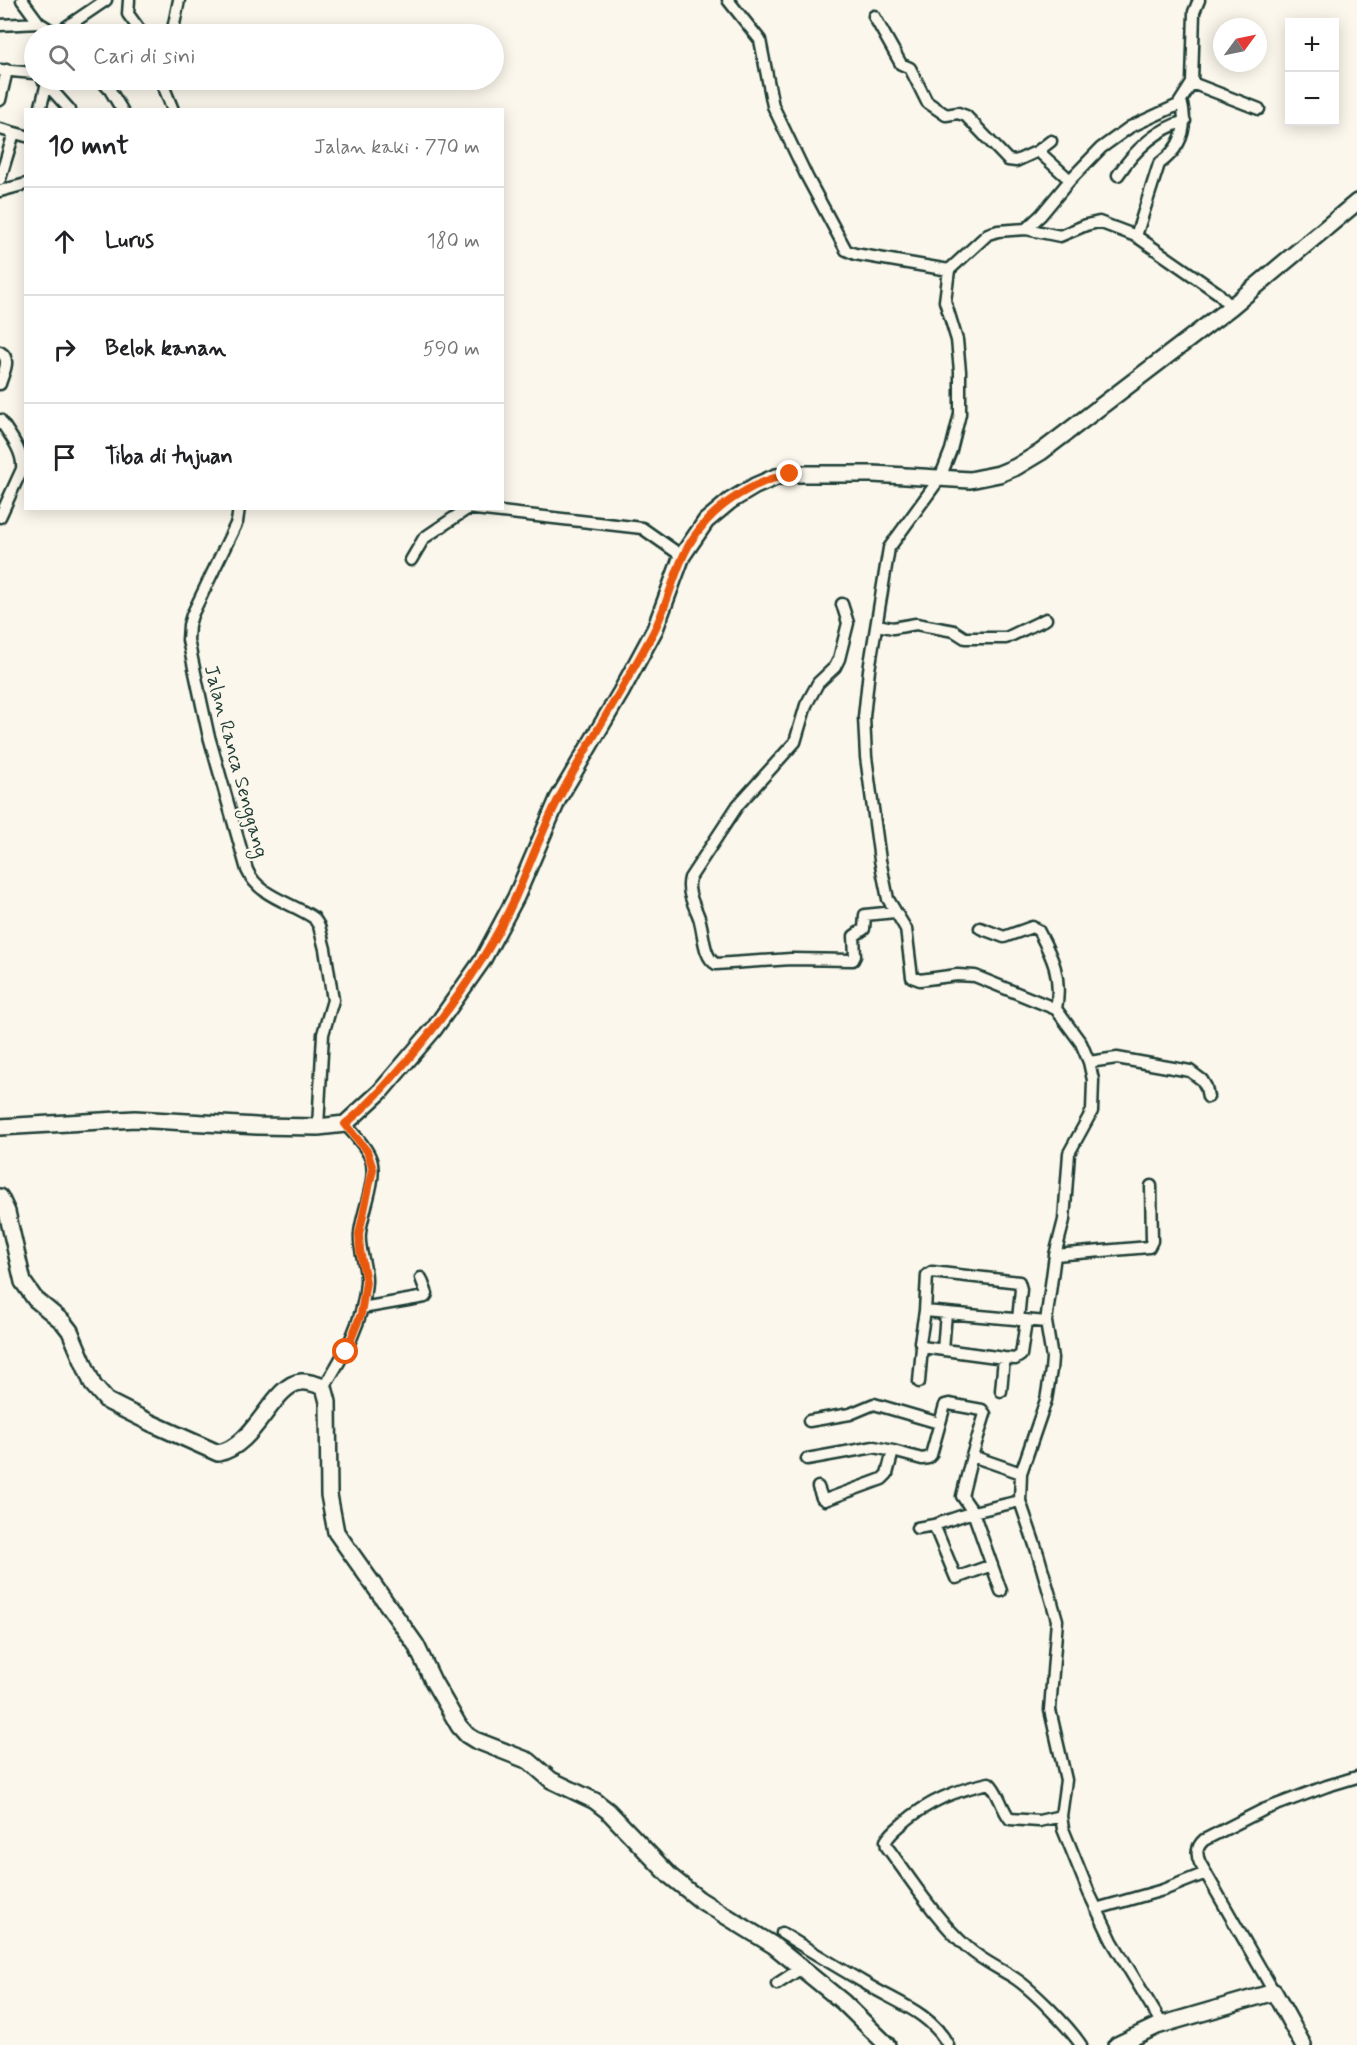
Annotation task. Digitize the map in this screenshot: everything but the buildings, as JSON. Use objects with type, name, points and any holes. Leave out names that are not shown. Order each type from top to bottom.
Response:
[{"type":"street","points":[[71,24],[106,0]]},
{"type":"street","points":[[129,0],[128,14],[135,24]]},
{"type":"street","points":[[174,24],[179,0]]},
{"type":"street","points":[[728,0],[760,40],[773,106],[846,250],[855,254],[949,270]]},
{"type":"street","points":[[1026,229],[1101,148],[1126,129],[1175,107],[1181,101],[1192,83],[1194,12],[1199,0]]},
{"type":"street","points":[[0,25],[39,23],[26,1]]},
{"type":"street","points":[[874,16],[901,63],[910,68],[929,104],[946,115],[958,113],[966,116],[1008,160],[1016,161],[1038,151],[1051,141]]},
{"type":"street","points":[[0,100],[4,70],[24,72]]},
{"type":"street","points":[[1192,83],[1259,109]]},
{"type":"street","points":[[40,108],[43,90]]},
{"type":"street","points":[[53,90],[68,108]]},
{"type":"street","points":[[114,90],[121,108]]},
{"type":"street","points":[[165,90],[172,108]]},
{"type":"street","points":[[1136,236],[1159,164],[1169,158],[1182,135],[1185,121],[1181,101]]},
{"type":"street","points":[[1118,175],[1131,157],[1149,140],[1164,129],[1185,121]]},
{"type":"street","points":[[0,129],[24,136]]},
{"type":"street","points":[[0,179],[14,133]]},
{"type":"street","points":[[1038,151],[1070,180]]},
{"type":"street","points":[[0,191],[24,185]]},
{"type":"street","points":[[0,1127],[135,1119],[257,1126],[318,1127],[345,1124],[380,1092],[434,1029],[482,961],[516,897],[558,799],[655,629],[682,556],[706,521],[730,501],[755,486],[790,474],[873,474],[970,480],[1016,467],[1041,452],[1224,300],[1357,202]]},
{"type":"street","points":[[1162,2024],[1112,1941],[1096,1909],[1063,1829],[1061,1816],[1065,1780],[1050,1710],[1057,1620],[1020,1501],[1021,1473],[1046,1400],[1051,1370],[1046,1322],[1055,1255],[1064,1220],[1069,1153],[1093,1106],[1093,1080],[1089,1062],[1081,1043],[1056,1009],[975,976],[962,975],[920,980],[915,979],[911,973],[906,929],[888,899],[880,860],[866,757],[864,717],[889,548],[940,478],[956,432],[960,396],[957,340],[945,301],[949,270],[988,234],[1026,229],[1063,236],[1086,225],[1099,222],[1136,236],[1224,300]]},
{"type":"street","points":[[0,352],[7,361],[0,384]]},
{"type":"street","points":[[0,420],[20,452],[23,463],[0,518]]},
{"type":"street","name":"Jalan Ranca Senggang","points":[[239,510],[237,522],[192,615],[188,640],[208,733],[250,879],[261,890],[314,918],[319,926],[325,948],[333,1000],[323,1034],[318,1127]]},
{"type":"street","points":[[411,560],[424,538],[465,510]]},
{"type":"street","points":[[475,510],[642,528],[682,556]]},
{"type":"street","points":[[842,604],[848,623],[841,654],[835,667],[818,683],[806,705],[795,742],[738,805],[688,884],[693,909],[698,914],[703,941],[711,962],[716,964],[791,959],[854,959],[854,936],[864,929],[865,915],[895,912]]},
{"type":"street","points":[[877,626],[893,628],[916,624],[954,631],[965,638],[999,638],[1011,637],[1046,619]]},
{"type":"street","points":[[980,928],[1004,937],[1032,927],[1038,930],[1057,970],[1059,983],[1056,1009]]},
{"type":"street","points":[[1089,1062],[1125,1058],[1190,1071],[1202,1080],[1208,1097]]},
{"type":"street","points":[[345,1124],[367,1151],[373,1169],[359,1234],[366,1282],[362,1308],[346,1352],[324,1387],[328,1402],[329,1495],[336,1532],[416,1645],[433,1681],[466,1735],[529,1761],[551,1780],[595,1801],[608,1811],[670,1876],[692,1894],[773,1945],[843,2002],[887,2045]]},
{"type":"street","points":[[1055,1255],[1149,1247],[1152,1241],[1152,1186]]},
{"type":"street","points":[[0,1197],[7,1212],[23,1282],[28,1292],[63,1322],[70,1331],[93,1385],[108,1401],[152,1424],[218,1453],[228,1450],[249,1435],[283,1392],[294,1384],[302,1382],[324,1387]]},
{"type":"street","points":[[919,1382],[922,1347],[920,1342],[925,1311],[926,1277],[929,1273],[1019,1282],[1022,1320],[1021,1355],[1015,1359],[922,1347]]},
{"type":"street","points":[[362,1308],[425,1297],[427,1294],[421,1278]]},
{"type":"street","points":[[925,1311],[1046,1322]]},
{"type":"street","points":[[943,1350],[946,1313]]},
{"type":"street","points":[[1001,1391],[1004,1358]]},
{"type":"street","points":[[809,1421],[850,1414],[874,1404],[939,1423]]},
{"type":"street","points":[[807,1459],[877,1447],[922,1459],[928,1458],[931,1455],[939,1423],[947,1404],[984,1412],[986,1416],[972,1456],[962,1496],[973,1512],[1001,1591]]},
{"type":"street","points":[[818,1486],[825,1500],[884,1478],[893,1451]]},
{"type":"street","points":[[972,1456],[1021,1473]]},
{"type":"street","points":[[917,1528],[1020,1501]]},
{"type":"street","points":[[934,1525],[956,1578],[992,1565]]},
{"type":"street","points":[[1303,2045],[1206,1873],[1197,1855],[1198,1849],[1204,1840],[1263,1810],[1357,1777]]},
{"type":"street","points":[[1061,1816],[1039,1821],[1010,1819],[1002,1809],[995,1787],[989,1782],[964,1788],[935,1800],[911,1816],[886,1840],[887,1847],[938,1917],[967,1948],[989,1965],[1014,1977],[1073,2034],[1081,2045]]},
{"type":"street","points":[[1096,1909],[1164,1890],[1206,1873]]},
{"type":"street","points":[[782,1933],[920,2013],[944,2037],[948,2045]]},
{"type":"street","points":[[777,1984],[800,1969]]},
{"type":"street","points":[[1117,2045],[1162,2024],[1274,1992]]},
{"type":"route","points":[[346,1352],[361,1314],[366,1282],[359,1234],[373,1169],[367,1151],[345,1124],[380,1092],[434,1029],[482,961],[516,897],[558,799],[655,629],[682,556],[693,538],[706,521],[730,501],[762,482],[790,474]]}]
